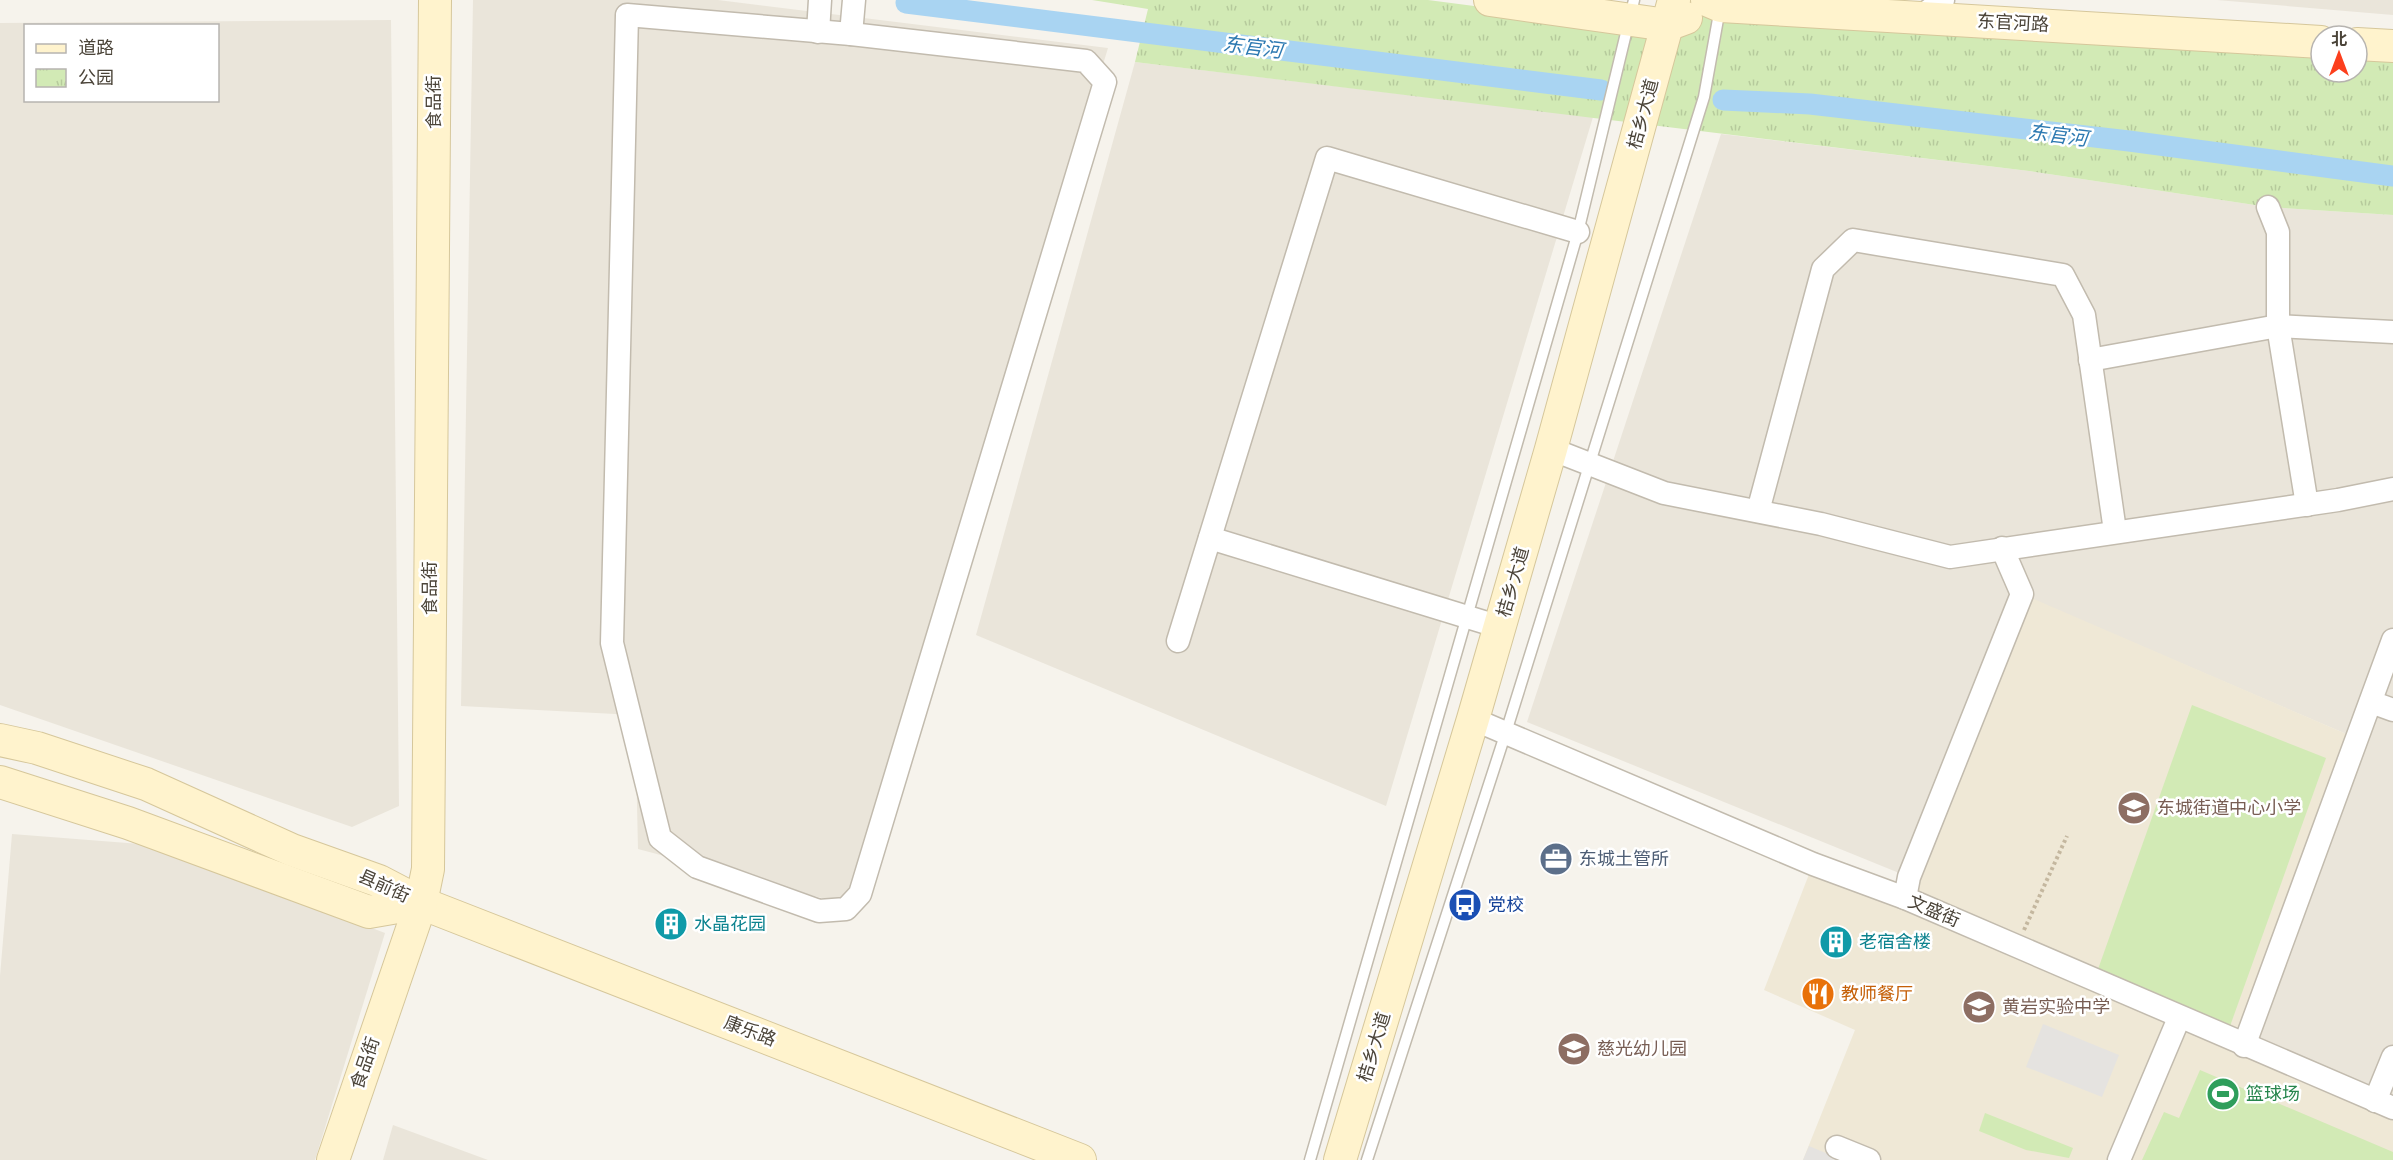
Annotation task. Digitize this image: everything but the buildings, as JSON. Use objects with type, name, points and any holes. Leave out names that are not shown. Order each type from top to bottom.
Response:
[{"type":"street","name":"食品街","points":[[333,1160],[421,903],[428,869],[435,0]]},
{"type":"street","points":[[818,32],[820,0]]},
{"type":"street","points":[[851,34],[854,0]]},
{"type":"street","points":[[1490,0],[1670,13],[1716,2]]},
{"type":"street","name":"东官河路","points":[[1716,2],[1931,9],[2309,41]]},
{"type":"street","name":"桔乡大道","points":[[1340,1160],[1500,627],[1670,13]]},
{"type":"street","points":[[627,15],[818,32],[1086,61],[1105,82],[860,894],[846,909],[819,911],[697,867],[660,838],[612,643],[627,15]]},
{"type":"street","points":[[2369,45],[2393,46]]},
{"type":"street","points":[[1178,641],[1328,158],[1578,232]]},
{"type":"street","points":[[2268,207],[2278,232],[2278,326],[2307,505]]},
{"type":"street","points":[[1758,512],[1823,269],[1853,240],[2063,275],[2084,315],[2115,531]]},
{"type":"street","points":[[2090,360],[2278,326],[2393,332]]},
{"type":"street","points":[[1551,449],[1664,492],[1821,524],[1950,557],[2115,531],[2307,505],[2393,489]]},
{"type":"street","points":[[1210,538],[1500,627]]},
{"type":"street","points":[[1905,898],[1909,877],[2022,594],[2002,548]]},
{"type":"street","points":[[2244,1046],[2393,640]]},
{"type":"street","points":[[2371,702],[2393,710]]},
{"type":"street","name":"文盛街","points":[[1473,719],[1813,864],[1905,898],[2244,1046],[2384,1104]]},
{"type":"street","name":"县前街","points":[[0,740],[37,748],[146,784],[292,850],[379,881],[421,903]]},
{"type":"street","name":"县前街","points":[[0,782],[128,823],[369,912],[421,903]]},
{"type":"street","name":"康乐路","points":[[421,903],[1080,1160]]},
{"type":"street","points":[[2119,1160],[2179,1018]]},
{"type":"street","points":[[2384,1104],[2393,1057]]},
{"type":"street","points":[[1837,1147],[1869,1160]]},
{"type":"lane","points":[[1367,1160],[1506,732],[1704,97],[1716,2]]},
{"type":"lane","points":[[1310,1160],[1578,232],[1631,10]]},
{"type":"path","points":[[2016,946],[2067,836]]},
{"type":"shaded area","points":[[473,0],[718,0],[1108,48],[848,905],[638,849],[635,715],[461,706]]},
{"type":"shaded area","points":[[2217,0],[2393,0],[2393,15]]},
{"type":"shaded area","points":[[391,20],[399,806],[352,827],[0,705],[0,23]]},
{"type":"shaded area","points":[[1135,62],[1593,117],[1386,806],[976,635]]},
{"type":"shaded area","points":[[1721,134],[2029,171],[2268,207],[2393,215],[2393,1108],[2244,1046],[2358,739],[2022,595],[1909,877],[1527,722]]},
{"type":"shaded area","points":[[2022,594],[2358,739],[2244,1046],[2393,1108],[2393,1160],[1803,1160],[1855,1030],[1764,990],[1813,864],[1905,898]]},
{"type":"shaded area","points":[[12,834],[153,845],[385,933],[315,1160],[0,1160],[0,976]]},
{"type":"shaded area","points":[[2043,1024],[2119,1055],[2102,1097],[2026,1067]]},
{"type":"shaded area","points":[[393,1125],[488,1160],[383,1160]]},
{"type":"shaded area","points":[[1809,1146],[1842,1160],[1803,1160]]},
{"type":"green space","points":[[1092,0],[1428,0],[1605,23],[1721,6],[2309,41],[2309,84],[2369,84],[2369,45],[2393,46],[2393,215],[2268,207],[2029,171],[1135,62],[1148,9]]},
{"type":"green space","points":[[2192,705],[2326,758],[2229,1029],[2097,972]]},
{"type":"green space","name":"篮球场","points":[[2200,1070],[2393,1152],[2393,1160],[2142,1160],[2164,1112],[2179,1118]]},
{"type":"green space","points":[[1985,1113],[2073,1148],[2069,1158],[2026,1150],[1979,1131]]},
{"type":"waterway","name":"东官河","points":[[906,3],[1601,90]]},
{"type":"waterway","name":"东官河","points":[[1723,100],[1810,104],[2129,141],[2393,176]]},
{"type":"place","name":"东城街道中心小学","points":[[2134,808]]},
{"type":"place","name":"东城土管所","points":[[1556,859]]},
{"type":"place","name":"党校","points":[[1465,905]]},
{"type":"place","name":"水晶花园","points":[[671,924]]},
{"type":"place","name":"老宿舍楼","points":[[1836,942]]},
{"type":"place","name":"教师餐厅","points":[[1818,994]]},
{"type":"place","name":"黄岩实验中学","points":[[1979,1007]]},
{"type":"place","name":"慈光幼儿园","points":[[1574,1049]]},
{"type":"place","name":"篮球场","points":[[2223,1094]]}]
